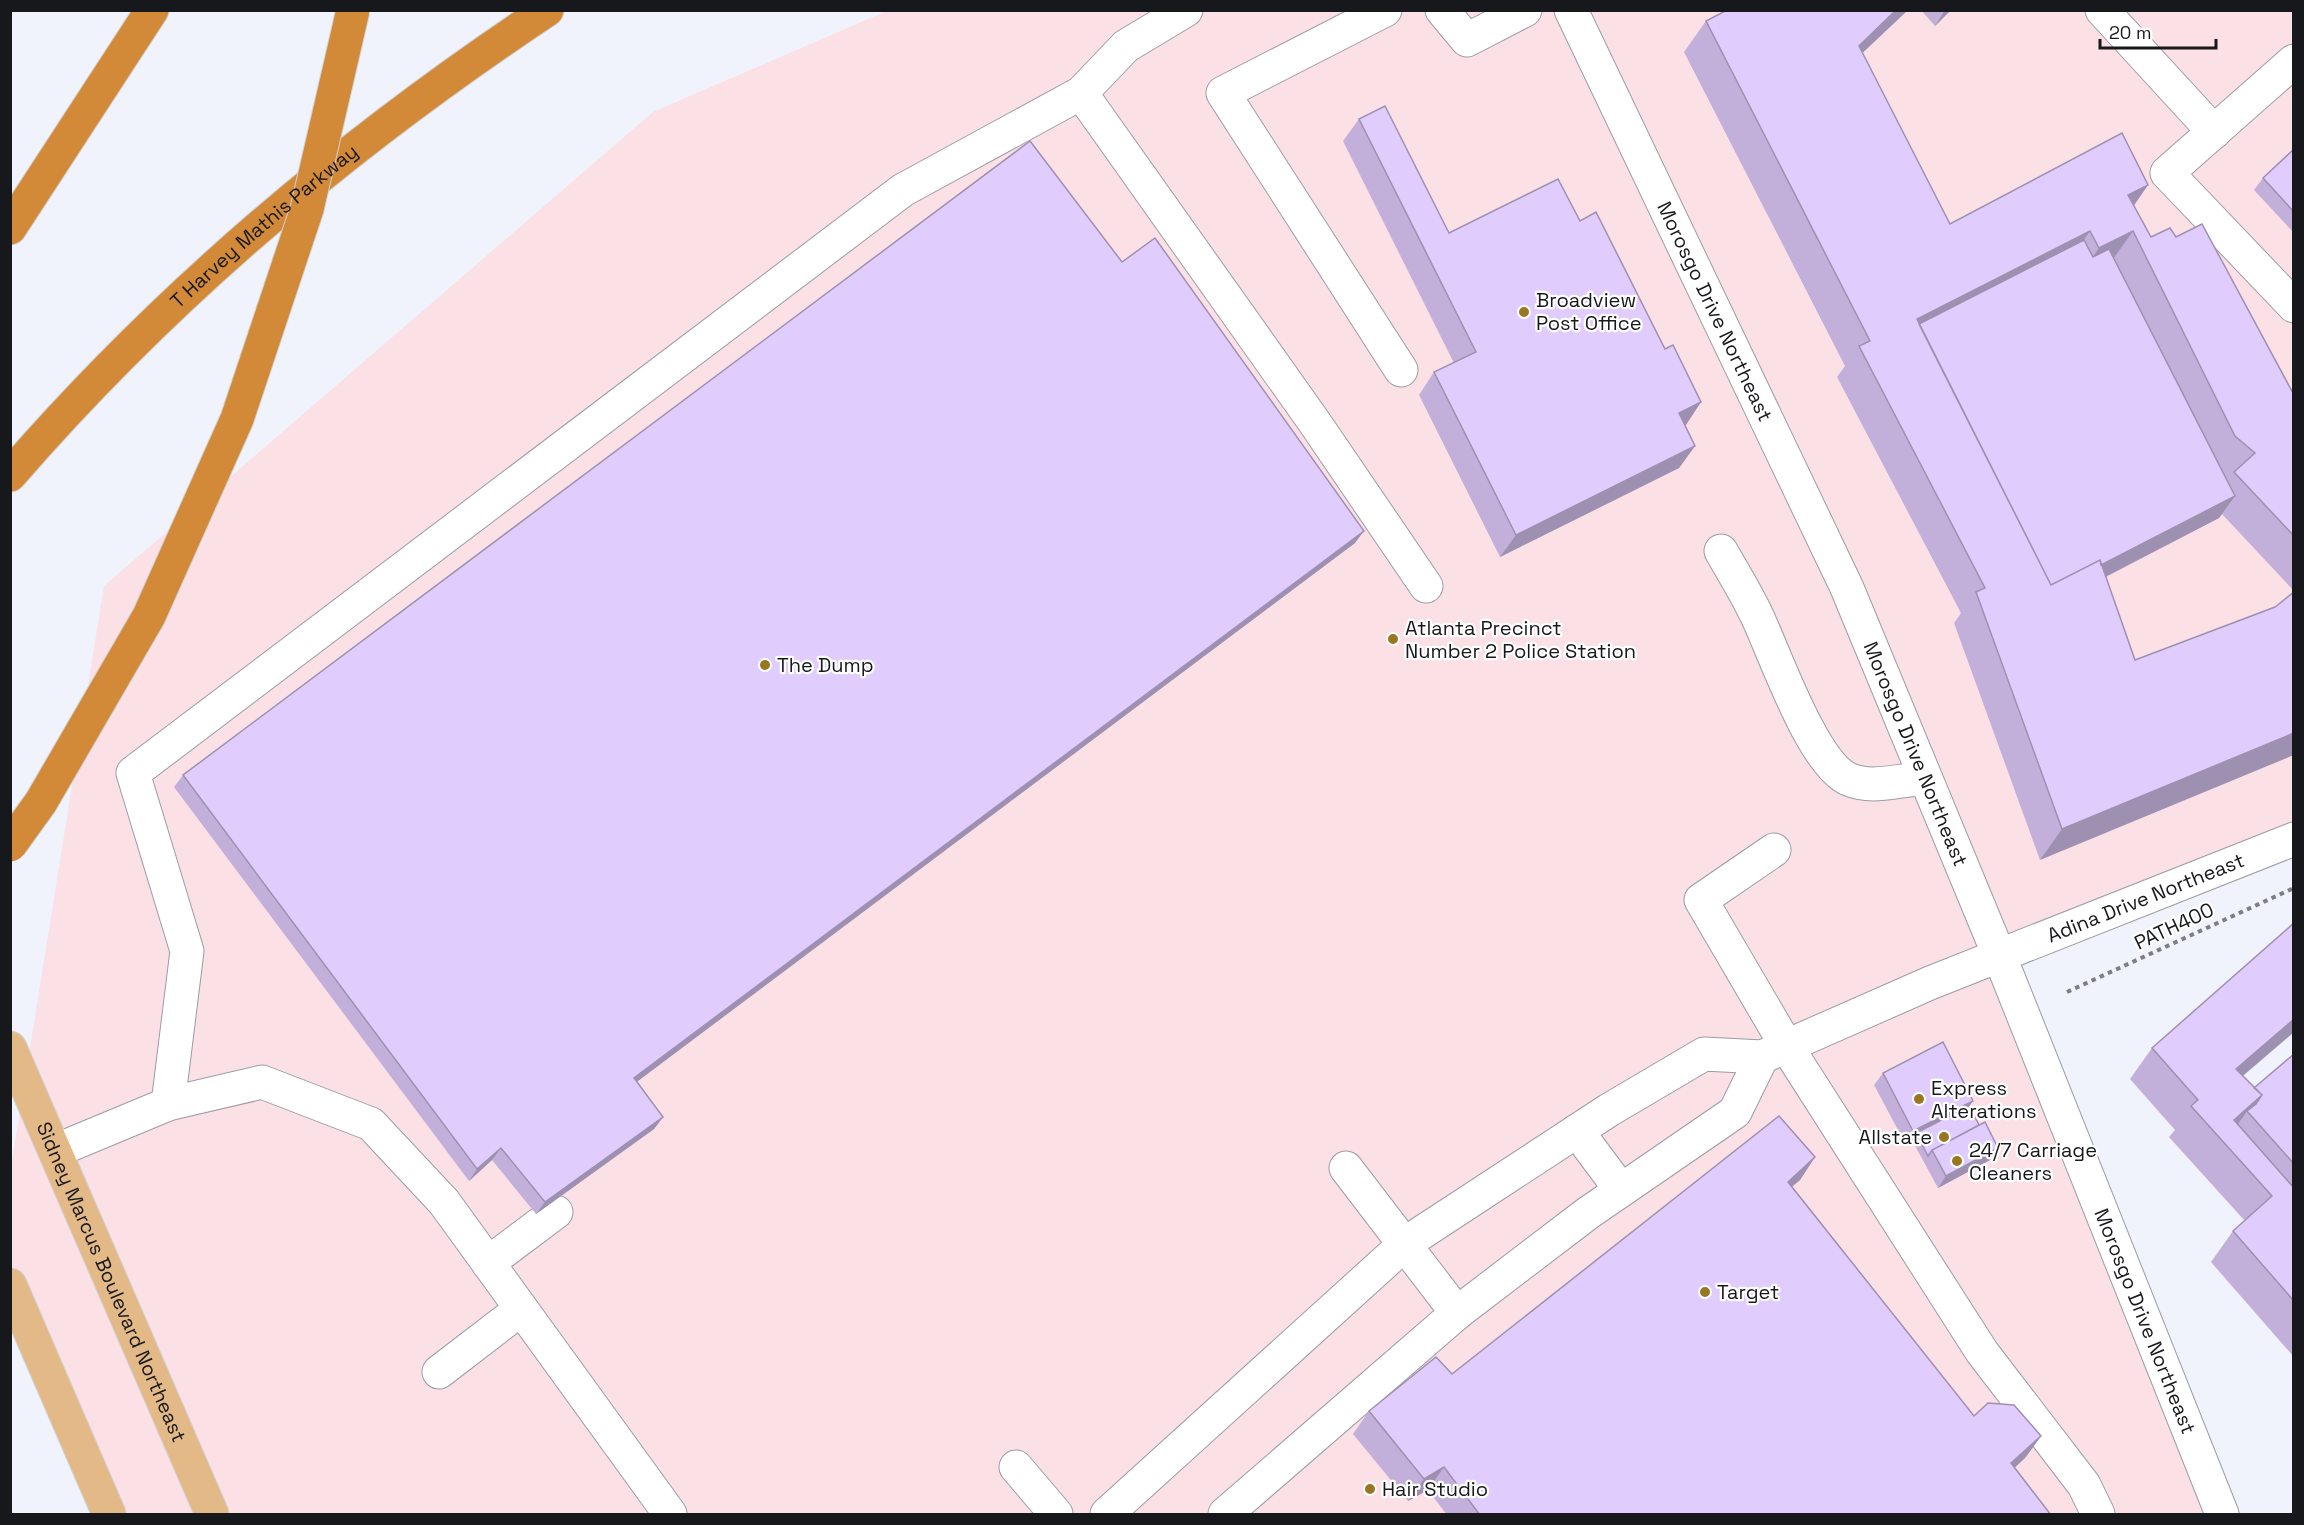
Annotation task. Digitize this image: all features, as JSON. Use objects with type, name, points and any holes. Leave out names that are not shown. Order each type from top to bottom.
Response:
[{"type":"highway","points":[[10,228],[152,10]]},
{"type":"highway","points":[[10,845],[41,802],[149,616],[237,419],[308,209],[353,10]]},
{"type":"highway","name":"T Harvey Mathis Parkway","points":[[10,475],[120,357],[220,260],[332,165],[449,76],[547,10]]},
{"type":"main road","name":"Sidney Marcus Boulevard Northeast","points":[[10,1048],[212,1515]]},
{"type":"main road","points":[[10,1285],[109,1515]]},
{"type":"street","points":[[168,1104],[187,951],[133,773],[903,190],[1081,93],[1125,46],[1186,10]]},
{"type":"street","points":[[1385,10],[1223,93],[1401,370]]},
{"type":"street","points":[[1442,10],[1467,40],[1525,10]]},
{"type":"street","name":"Morosgo Drive Northeast","points":[[1572,10],[1847,588],[2222,1515]]},
{"type":"street","points":[[2102,10],[2214,132]]},
{"type":"street","points":[[2294,61],[2168,173],[2294,306]]},
{"type":"street","points":[[1081,93],[1316,423],[1426,586]]},
{"type":"street","points":[[1721,551],[1755,612],[1793,698],[1827,761],[1847,778],[1861,783],[1879,784],[1925,779]]},
{"type":"street","name":"Adina Drive Northeast","points":[[1774,1052],[1997,957],[2294,839]]},
{"type":"street","points":[[1773,850],[1701,900],[1774,1052],[1982,1352],[2084,1485],[2098,1515]]},
{"type":"street","points":[[1107,1515],[1406,1244],[1577,1131],[1704,1054],[1774,1052]]},
{"type":"street","points":[[1225,1515],[1457,1312],[1621,1190],[1735,1112],[1774,1052]]},
{"type":"street","points":[[55,1151],[168,1104],[262,1082],[371,1124],[444,1202],[670,1515]]},
{"type":"street","points":[[1577,1131],[1621,1190]]},
{"type":"street","points":[[1346,1168],[1457,1312]]},
{"type":"street","points":[[488,1263],[556,1212]]},
{"type":"street","points":[[439,1372],[521,1309]]},
{"type":"street","points":[[1017,1467],[1056,1515]]},
{"type":"path","name":"PATH400","points":[[2067,992],[2294,888]]},
{"type":"shaded area","points":[[887,11],[2293,11],[2293,829],[2004,937],[2241,1514],[110,1514],[11,1312],[11,1167],[104,586],[653,112]]},
{"type":"building","points":[[1727,10],[1896,10],[1859,46],[1950,224],[2122,133],[2148,185],[2128,195],[2151,237],[2170,228],[2176,237],[2202,224],[2294,395],[2294,536],[2234,472],[2255,453],[2235,436],[2133,231],[2099,248],[2090,231],[1917,319],[2051,585],[2100,560],[2135,660],[2275,607],[2294,592],[2294,733],[2062,829],[1976,592],[1985,588],[1859,346],[1870,341],[1706,21]]},
{"type":"building","name":"Broadview Post Office","points":[[1385,106],[1449,233],[1558,179],[1580,221],[1596,212],[1665,349],[1673,345],[1701,402],[1679,413],[1695,446],[1516,535],[1434,372],[1476,352],[1359,119]]},
{"type":"building","name":"The Dump","points":[[1030,141],[1122,262],[1155,238],[1364,531],[634,1078],[663,1117],[545,1202],[501,1148],[477,1169],[183,775]]},
{"type":"building","points":[[2294,149],[2294,212],[2263,178]]},
{"type":"building","points":[[2084,240],[2093,257],[2109,249],[2235,496],[2101,565],[2100,560],[2051,585],[1919,324]]},
{"type":"building","points":[[2294,923],[2294,1019],[2236,1069],[2262,1095],[2234,1120],[2294,1188],[2294,1301],[2233,1231],[2272,1196],[2191,1106],[2198,1100],[2152,1048]]},
{"type":"building","name":"Express Alterations","points":[[1943,1042],[1973,1101],[1913,1131],[1883,1073]]},
{"type":"building","points":[[2294,1054],[2294,1164],[2247,1111],[2262,1095],[2254,1088]]},
{"type":"building","name":"Allstate","points":[[1969,1106],[1979,1125],[1932,1150],[1928,1156],[1916,1133]]},
{"type":"building","name":"Target","points":[[1779,1116],[1815,1157],[1788,1182],[1974,1416],[1988,1403],[2014,1405],[2041,1436],[2011,1463],[2051,1515],[1480,1515],[1444,1467],[1424,1479],[1369,1411],[1436,1357],[1452,1374]]},
{"type":"building","name":"24/7 Carriage Cleaners","points":[[1985,1122],[1998,1148],[1946,1176],[1932,1150]]},
{"type":"place","name":"Broadview Post Office","points":[[1524,312]]},
{"type":"place","name":"Atlanta Precinct Number 2 Police Station","points":[[1393,639]]},
{"type":"place","name":"The Dump","points":[[765,665]]},
{"type":"place","name":"Express Alterations","points":[[1919,1099]]},
{"type":"place","name":"Allstate","points":[[1944,1137]]},
{"type":"place","name":"24/7 Carriage Cleaners","points":[[1957,1161]]},
{"type":"place","name":"Target","points":[[1705,1292]]},
{"type":"place","name":"Hair Studio","points":[[1370,1489]]}]
